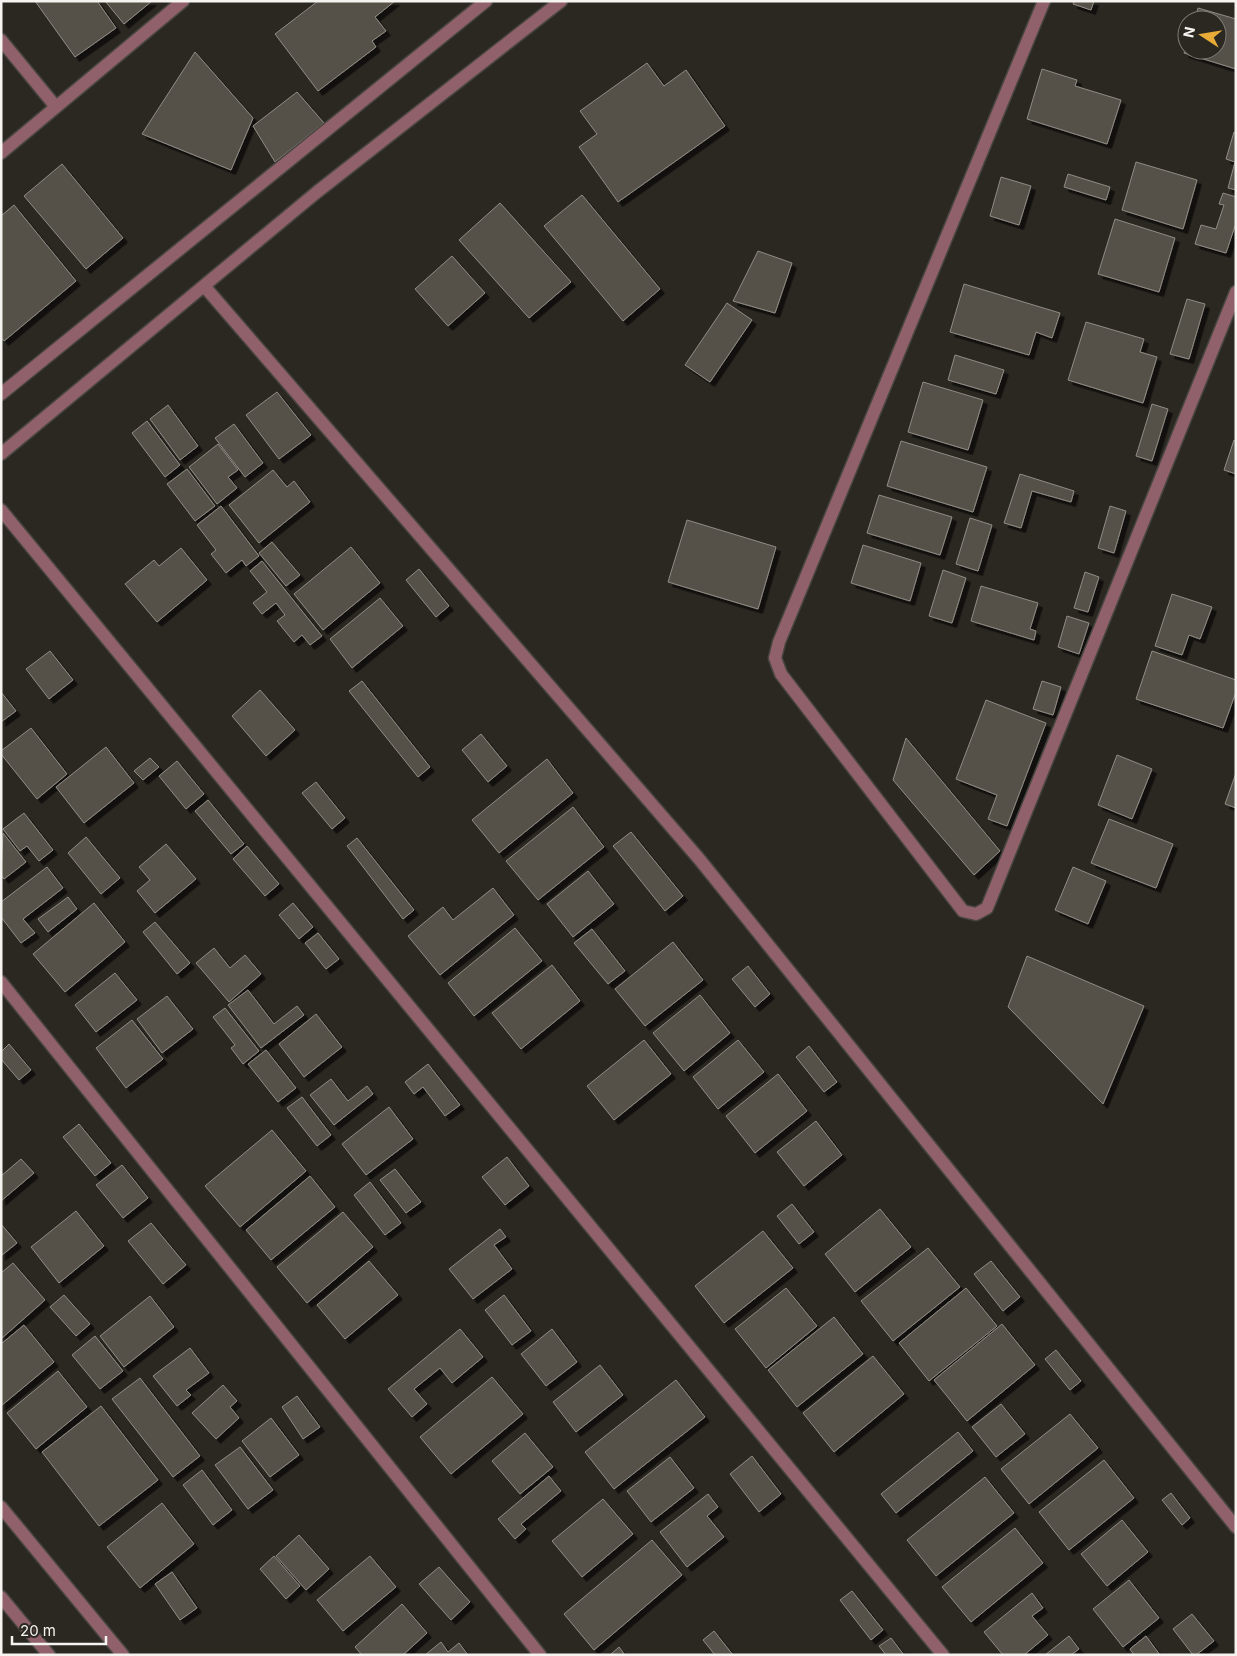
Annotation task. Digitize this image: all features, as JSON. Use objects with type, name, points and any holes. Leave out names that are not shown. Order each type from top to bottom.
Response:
[{"type":"street","points":[[1,153],[183,1]]},
{"type":"street","points":[[1,394],[486,1]]},
{"type":"street","points":[[1,454],[205,287],[317,192],[561,1]]},
{"type":"street","points":[[1044,1],[779,642],[775,658],[781,674],[963,911],[976,914],[987,908],[1236,292]]},
{"type":"street","points":[[1,40],[56,107]]},
{"type":"street","points":[[205,287],[700,860],[1236,1527]]},
{"type":"street","points":[[1,510],[943,1655]]},
{"type":"street","points":[[1,982],[540,1655]]},
{"type":"street","points":[[1,1508],[123,1655]]},
{"type":"street","points":[[1,1597],[49,1655]]},
{"type":"building","points":[[35,1],[97,1],[116,28],[75,57]]},
{"type":"building","points":[[105,1],[152,1],[124,24]]},
{"type":"building","points":[[318,1],[395,1],[375,17],[386,31],[372,41],[376,47],[318,91],[275,34]]},
{"type":"building","points":[[1074,1],[1094,1],[1091,10],[1073,4]]},
{"type":"building","points":[[1227,16],[1236,19],[1236,69],[1207,60],[1227,60]]},
{"type":"building","points":[[195,52],[253,118],[231,170],[142,134]]},
{"type":"building","points":[[647,63],[664,86],[686,70],[725,126],[618,202],[579,147],[597,134],[580,111]]},
{"type":"building","points":[[1042,69],[1077,80],[1075,86],[1121,100],[1107,144],[1027,119]]},
{"type":"building","points":[[297,92],[324,123],[275,162],[253,126]]},
{"type":"building","points":[[1234,132],[1236,133],[1236,190],[1228,188],[1235,162],[1226,159]]},
{"type":"building","points":[[1136,162],[1197,180],[1183,229],[1122,210]]},
{"type":"building","points":[[62,164],[123,238],[86,269],[24,196]]},
{"type":"building","points":[[1068,174],[1110,187],[1106,200],[1064,187]]},
{"type":"building","points":[[1001,177],[1031,186],[1019,225],[990,216]]},
{"type":"building","points":[[1223,193],[1236,197],[1236,223],[1226,253],[1195,244],[1201,225],[1216,229],[1224,205],[1219,204]]},
{"type":"building","points":[[582,195],[660,289],[623,321],[544,226]]},
{"type":"building","points":[[500,203],[571,282],[529,318],[459,240]]},
{"type":"building","points":[[14,205],[76,281],[4,341],[1,337],[1,216]]},
{"type":"building","points":[[1115,219],[1175,238],[1159,292],[1098,274]]},
{"type":"building","points":[[758,251],[792,263],[775,313],[733,301]]},
{"type":"building","points":[[452,256],[485,293],[448,326],[415,289]]},
{"type":"building","points":[[964,284],[1060,313],[1052,338],[1036,332],[1029,355],[950,332]]},
{"type":"building","points":[[1187,299],[1205,304],[1189,359],[1170,354]]},
{"type":"building","points":[[727,303],[752,320],[710,382],[685,365]]},
{"type":"building","points":[[1086,322],[1144,339],[1140,352],[1157,357],[1143,403],[1068,380]]},
{"type":"building","points":[[955,355],[1004,370],[996,394],[948,380]]},
{"type":"building","points":[[923,382],[983,400],[968,450],[908,432]]},
{"type":"building","points":[[277,392],[311,435],[279,459],[246,415]]},
{"type":"building","points":[[1152,404],[1168,409],[1152,461],[1136,456]]},
{"type":"building","points":[[168,405],[198,446],[180,460],[150,419]]},
{"type":"building","points":[[147,421],[180,465],[165,477],[132,433]]},
{"type":"building","points":[[234,424],[263,463],[245,477],[215,438]]},
{"type":"building","points":[[1234,440],[1236,441],[1236,474],[1224,470]]},
{"type":"building","points":[[901,441],[987,467],[973,512],[887,486]]},
{"type":"building","points":[[218,444],[238,470],[228,477],[237,488],[217,504],[189,467]]},
{"type":"building","points":[[187,469],[215,506],[195,521],[167,484]]},
{"type":"building","points":[[273,470],[287,487],[294,481],[310,502],[259,543],[229,505]]},
{"type":"building","points":[[1020,474],[1074,491],[1071,502],[1032,491],[1021,528],[1004,523]]},
{"type":"building","points":[[879,495],[952,517],[940,555],[867,533]]},
{"type":"building","points":[[221,506],[259,556],[246,566],[242,560],[226,573],[211,554],[216,550],[197,525]]},
{"type":"building","points":[[1110,506],[1126,511],[1114,553],[1098,548]]},
{"type":"building","points":[[970,518],[992,525],[978,571],[956,564]]},
{"type":"building","points":[[687,520],[776,547],[758,609],[668,582]]},
{"type":"building","points":[[272,542],[300,575],[286,586],[259,553]]},
{"type":"building","points":[[863,545],[921,563],[910,601],[851,583]]},
{"type":"building","points":[[351,547],[380,583],[323,630],[294,594]]},
{"type":"building","points":[[181,548],[207,580],[157,622],[125,584],[154,560],[159,566]]},
{"type":"building","points":[[262,561],[322,636],[310,645],[302,635],[294,642],[277,621],[285,615],[276,603],[262,614],[253,603],[267,592],[250,571]]},
{"type":"building","points":[[419,569],[449,606],[436,617],[406,580]]},
{"type":"building","points":[[943,570],[966,578],[952,623],[929,616]]},
{"type":"building","points":[[1085,572],[1099,577],[1088,612],[1074,608]]},
{"type":"building","points":[[981,586],[1038,603],[1030,629],[1036,631],[1034,640],[971,621]]},
{"type":"building","points":[[1172,594],[1212,607],[1200,639],[1189,635],[1182,655],[1155,646]]},
{"type":"building","points":[[380,598],[403,626],[352,668],[330,639]]},
{"type":"building","points":[[1067,616],[1089,623],[1079,654],[1058,647]]},
{"type":"building","points":[[50,651],[73,680],[49,699],[26,669]]},
{"type":"building","points":[[1152,651],[1236,680],[1236,692],[1223,728],[1136,699]]},
{"type":"building","points":[[362,681],[430,767],[418,777],[349,691]]},
{"type":"building","points":[[1042,681],[1061,687],[1053,715],[1033,709]]},
{"type":"building","points":[[260,690],[295,730],[266,756],[232,716]]},
{"type":"building","points":[[1,692],[16,711],[1,722]]},
{"type":"building","points":[[986,700],[1046,723],[1007,826],[988,819],[997,795],[956,779]]},
{"type":"building","points":[[31,728],[67,774],[37,799],[1,754],[1,751]]},
{"type":"building","points":[[481,734],[507,766],[488,782],[462,750]]},
{"type":"building","points":[[906,738],[1000,851],[974,875],[893,780]]},
{"type":"building","points":[[106,747],[134,783],[84,823],[56,787]]},
{"type":"building","points":[[1117,755],[1152,769],[1132,819],[1098,805]]},
{"type":"building","points":[[150,758],[159,767],[143,780],[134,771]]},
{"type":"building","points":[[547,759],[573,793],[499,853],[472,820]]},
{"type":"building","points":[[177,761],[204,794],[186,809],[159,776]]},
{"type":"building","points":[[1236,773],[1236,808],[1225,804]]},
{"type":"building","points":[[316,782],[345,818],[332,829],[302,793]]},
{"type":"building","points":[[208,800],[244,844],[231,854],[195,811]]},
{"type":"building","points":[[573,807],[604,847],[538,900],[506,861]]},
{"type":"building","points":[[24,813],[53,850],[39,861],[27,846],[20,851],[3,829]]},
{"type":"building","points":[[1109,819],[1173,844],[1156,888],[1091,863]]},
{"type":"building","points":[[631,832],[683,896],[665,911],[613,846]]},
{"type":"building","points":[[3,833],[26,862],[4,879],[1,875]]},
{"type":"building","points":[[86,837],[120,878],[101,894],[68,853]]},
{"type":"building","points":[[357,838],[414,910],[403,919],[347,846]]},
{"type":"building","points":[[166,844],[196,879],[155,913],[137,891],[150,880],[139,867]]},
{"type":"building","points":[[247,846],[279,884],[265,896],[233,859]]},
{"type":"building","points":[[47,867],[63,888],[23,919],[35,933],[21,943],[1,917],[1,902]]},
{"type":"building","points":[[1073,867],[1106,881],[1088,924],[1055,910]]},
{"type":"building","points":[[588,871],[614,904],[573,937],[547,904]]},
{"type":"building","points":[[493,888],[514,915],[440,975],[408,936],[443,907],[453,920]]},
{"type":"building","points":[[68,897],[77,909],[48,932],[38,919]]},
{"type":"building","points":[[94,903],[125,942],[65,992],[33,954]]},
{"type":"building","points":[[293,903],[313,927],[299,939],[279,915]]},
{"type":"building","points":[[155,922],[190,963],[177,974],[143,932]]},
{"type":"building","points":[[515,928],[542,961],[474,1016],[448,983]]},
{"type":"building","points":[[592,929],[625,971],[608,984],[574,943]]},
{"type":"building","points":[[318,933],[339,959],[326,969],[305,943]]},
{"type":"building","points":[[673,942],[703,980],[645,1026],[615,989]]},
{"type":"building","points":[[214,948],[230,968],[245,955],[261,974],[229,1002],[196,963]]},
{"type":"building","points":[[1027,956],[1144,1006],[1103,1104],[1008,1007]]},
{"type":"building","points":[[552,965],[580,1001],[521,1049],[492,1013]]},
{"type":"building","points":[[748,966],[770,994],[755,1007],[732,979]]},
{"type":"building","points":[[115,973],[137,1000],[96,1032],[75,1005]]},
{"type":"building","points":[[248,990],[274,1024],[297,1006],[304,1015],[261,1048],[228,1005]]},
{"type":"building","points":[[700,995],[730,1033],[684,1071],[653,1033]]},
{"type":"building","points":[[167,996],[193,1029],[162,1053],[137,1019]]},
{"type":"building","points":[[225,1008],[259,1051],[243,1064],[231,1048],[235,1045],[213,1017]]},
{"type":"building","points":[[316,1014],[342,1047],[304,1077],[279,1044]]},
{"type":"building","points":[[132,1020],[163,1059],[126,1088],[96,1048]]},
{"type":"building","points":[[644,1040],[671,1074],[614,1120],[587,1086]]},
{"type":"building","points":[[738,1040],[764,1072],[718,1109],[693,1077]]},
{"type":"building","points":[[9,1044],[31,1070],[19,1080],[1,1059],[1,1052]]},
{"type":"building","points":[[809,1046],[837,1082],[824,1092],[796,1057]]},
{"type":"building","points":[[266,1050],[296,1088],[278,1102],[248,1064]]},
{"type":"building","points":[[428,1064],[460,1105],[445,1116],[423,1087],[414,1094],[405,1082]]},
{"type":"building","points":[[778,1074],[807,1111],[755,1153],[726,1116]]},
{"type":"building","points":[[331,1079],[348,1101],[367,1086],[373,1094],[334,1125],[310,1095]]},
{"type":"building","points":[[302,1097],[331,1135],[317,1146],[287,1108]]},
{"type":"building","points":[[389,1107],[413,1139],[366,1175],[342,1144]]},
{"type":"building","points":[[816,1121],[842,1155],[804,1186],[777,1152]]},
{"type":"building","points":[[79,1124],[111,1163],[95,1176],[63,1137]]},
{"type":"building","points":[[272,1130],[306,1171],[240,1227],[205,1186]]},
{"type":"building","points":[[507,1157],[529,1186],[505,1205],[482,1177]]},
{"type":"building","points":[[21,1159],[34,1173],[1,1201],[1,1176]]},
{"type":"building","points":[[122,1165],[148,1198],[123,1218],[96,1185]]},
{"type":"building","points":[[395,1169],[421,1202],[406,1213],[380,1180]]},
{"type":"building","points":[[310,1176],[335,1207],[271,1260],[246,1230]]},
{"type":"building","points":[[370,1182],[401,1223],[385,1235],[354,1195]]},
{"type":"building","points":[[792,1204],[814,1232],[799,1244],[777,1216]]},
{"type":"building","points":[[880,1209],[911,1247],[855,1292],[825,1254]]},
{"type":"building","points":[[76,1211],[104,1246],[59,1283],[31,1247]]},
{"type":"building","points":[[343,1212],[373,1247],[307,1303],[277,1267]]},
{"type":"building","points":[[151,1223],[186,1265],[163,1284],[128,1241]]},
{"type":"building","points":[[1,1224],[17,1243],[1,1256]]},
{"type":"building","points":[[500,1229],[506,1237],[494,1245],[512,1269],[473,1299],[449,1269]]},
{"type":"building","points":[[763,1231],[793,1268],[724,1323],[695,1286]]},
{"type":"building","points":[[928,1248],[960,1287],[893,1341],[861,1301]]},
{"type":"building","points":[[369,1261],[398,1295],[345,1339],[317,1305]]},
{"type":"building","points":[[991,1261],[1020,1297],[1003,1311],[974,1274]]},
{"type":"building","points":[[13,1263],[45,1300],[1,1339],[1,1273]]},
{"type":"building","points":[[786,1288],[817,1326],[766,1368],[735,1329]]},
{"type":"building","points":[[966,1288],[997,1326],[929,1381],[899,1343]]},
{"type":"building","points":[[64,1295],[90,1324],[76,1336],[50,1307]]},
{"type":"building","points":[[504,1295],[531,1331],[512,1345],[485,1310]]},
{"type":"building","points":[[150,1296],[174,1327],[124,1367],[100,1336]]},
{"type":"building","points":[[834,1317],[863,1354],[797,1407],[768,1370]]},
{"type":"building","points":[[1002,1324],[1035,1365],[967,1421],[934,1380]]},
{"type":"building","points":[[24,1325],[54,1362],[1,1406],[1,1344]]},
{"type":"building","points":[[460,1329],[483,1357],[452,1383],[440,1368],[414,1389],[427,1404],[412,1417],[388,1389]]},
{"type":"building","points":[[552,1329],[577,1362],[546,1386],[521,1354]]},
{"type":"building","points":[[95,1336],[123,1371],[100,1389],[72,1355]]},
{"type":"building","points":[[190,1348],[209,1373],[186,1390],[191,1395],[177,1406],[153,1376]]},
{"type":"building","points":[[1056,1350],[1081,1381],[1070,1390],[1045,1359]]},
{"type":"building","points":[[873,1356],[904,1394],[834,1452],[803,1413]]},
{"type":"building","points":[[600,1365],[623,1395],[576,1432],[553,1402]]},
{"type":"building","points":[[58,1371],[87,1407],[36,1449],[7,1413]]},
{"type":"building","points":[[492,1377],[523,1414],[451,1474],[420,1437]]},
{"type":"building","points":[[140,1378],[200,1456],[173,1477],[112,1399]]},
{"type":"building","points":[[676,1380],[705,1417],[614,1489],[585,1452]]},
{"type":"building","points":[[223,1385],[237,1401],[230,1407],[239,1418],[216,1439],[192,1413]]},
{"type":"building","points":[[297,1396],[320,1427],[303,1439],[282,1407]]},
{"type":"building","points":[[1001,1404],[1025,1434],[996,1457],[972,1427]]},
{"type":"building","points":[[101,1406],[158,1480],[99,1526],[42,1452]]},
{"type":"building","points":[[1070,1414],[1098,1448],[1029,1504],[1001,1469]]},
{"type":"building","points":[[271,1418],[299,1455],[270,1477],[242,1441]]},
{"type":"building","points":[[958,1432],[973,1451],[896,1513],[881,1494]]},
{"type":"building","points":[[525,1433],[553,1467],[520,1494],[492,1461]]},
{"type":"building","points":[[240,1447],[273,1490],[248,1509],[215,1465]]},
{"type":"building","points":[[752,1456],[781,1494],[759,1512],[730,1474]]},
{"type":"building","points":[[670,1457],[694,1488],[651,1522],[627,1491]]},
{"type":"building","points":[[1104,1460],[1134,1498],[1069,1550],[1039,1512]]},
{"type":"building","points":[[202,1470],[232,1510],[213,1525],[183,1485]]},
{"type":"building","points":[[549,1476],[561,1491],[521,1524],[526,1529],[515,1539],[498,1519]]},
{"type":"building","points":[[985,1477],[1014,1513],[936,1576],[907,1540]]},
{"type":"building","points":[[1171,1493],[1190,1518],[1182,1525],[1162,1500]]},
{"type":"building","points":[[708,1494],[718,1507],[707,1516],[724,1537],[687,1567],[660,1532]]},
{"type":"building","points":[[603,1499],[633,1534],[582,1577],[552,1541]]},
{"type":"building","points":[[162,1503],[194,1544],[140,1588],[107,1547]]},
{"type":"building","points":[[1122,1520],[1148,1552],[1107,1586],[1081,1554]]},
{"type":"building","points":[[1015,1528],[1043,1563],[971,1622],[942,1587]]},
{"type":"building","points":[[299,1535],[329,1569],[306,1590],[276,1556]]},
{"type":"building","points":[[652,1540],[682,1575],[594,1650],[564,1614]]},
{"type":"building","points":[[274,1556],[300,1586],[286,1599],[260,1569]]},
{"type":"building","points":[[370,1556],[396,1587],[343,1631],[317,1600]]},
{"type":"building","points":[[439,1567],[470,1602],[451,1620],[419,1584]]},
{"type":"building","points":[[172,1572],[197,1608],[180,1620],[155,1584]]},
{"type":"building","points":[[1129,1580],[1159,1618],[1123,1647],[1093,1609]]},
{"type":"building","points":[[852,1591],[883,1630],[871,1640],[840,1600]]},
{"type":"building","points":[[1032,1593],[1043,1608],[1032,1616],[1048,1635],[1024,1655],[1003,1655],[984,1632]]},
{"type":"building","points":[[402,1604],[427,1633],[403,1655],[362,1655],[355,1647]]},
{"type":"building","points":[[1192,1614],[1214,1641],[1196,1655],[1193,1655],[1173,1629]]},
{"type":"building","points":[[714,1631],[733,1655],[715,1655],[703,1640]]},
{"type":"building","points":[[1069,1636],[1079,1649],[1071,1655],[1045,1655]]},
{"type":"building","points":[[1146,1636],[1160,1655],[1134,1655],[1130,1649]]},
{"type":"building","points":[[891,1638],[904,1655],[886,1655],[879,1646]]},
{"type":"building","points":[[441,1642],[448,1652],[459,1643],[468,1655],[425,1655]]},
{"type":"building","points":[[619,1647],[625,1655],[610,1655]]}]
